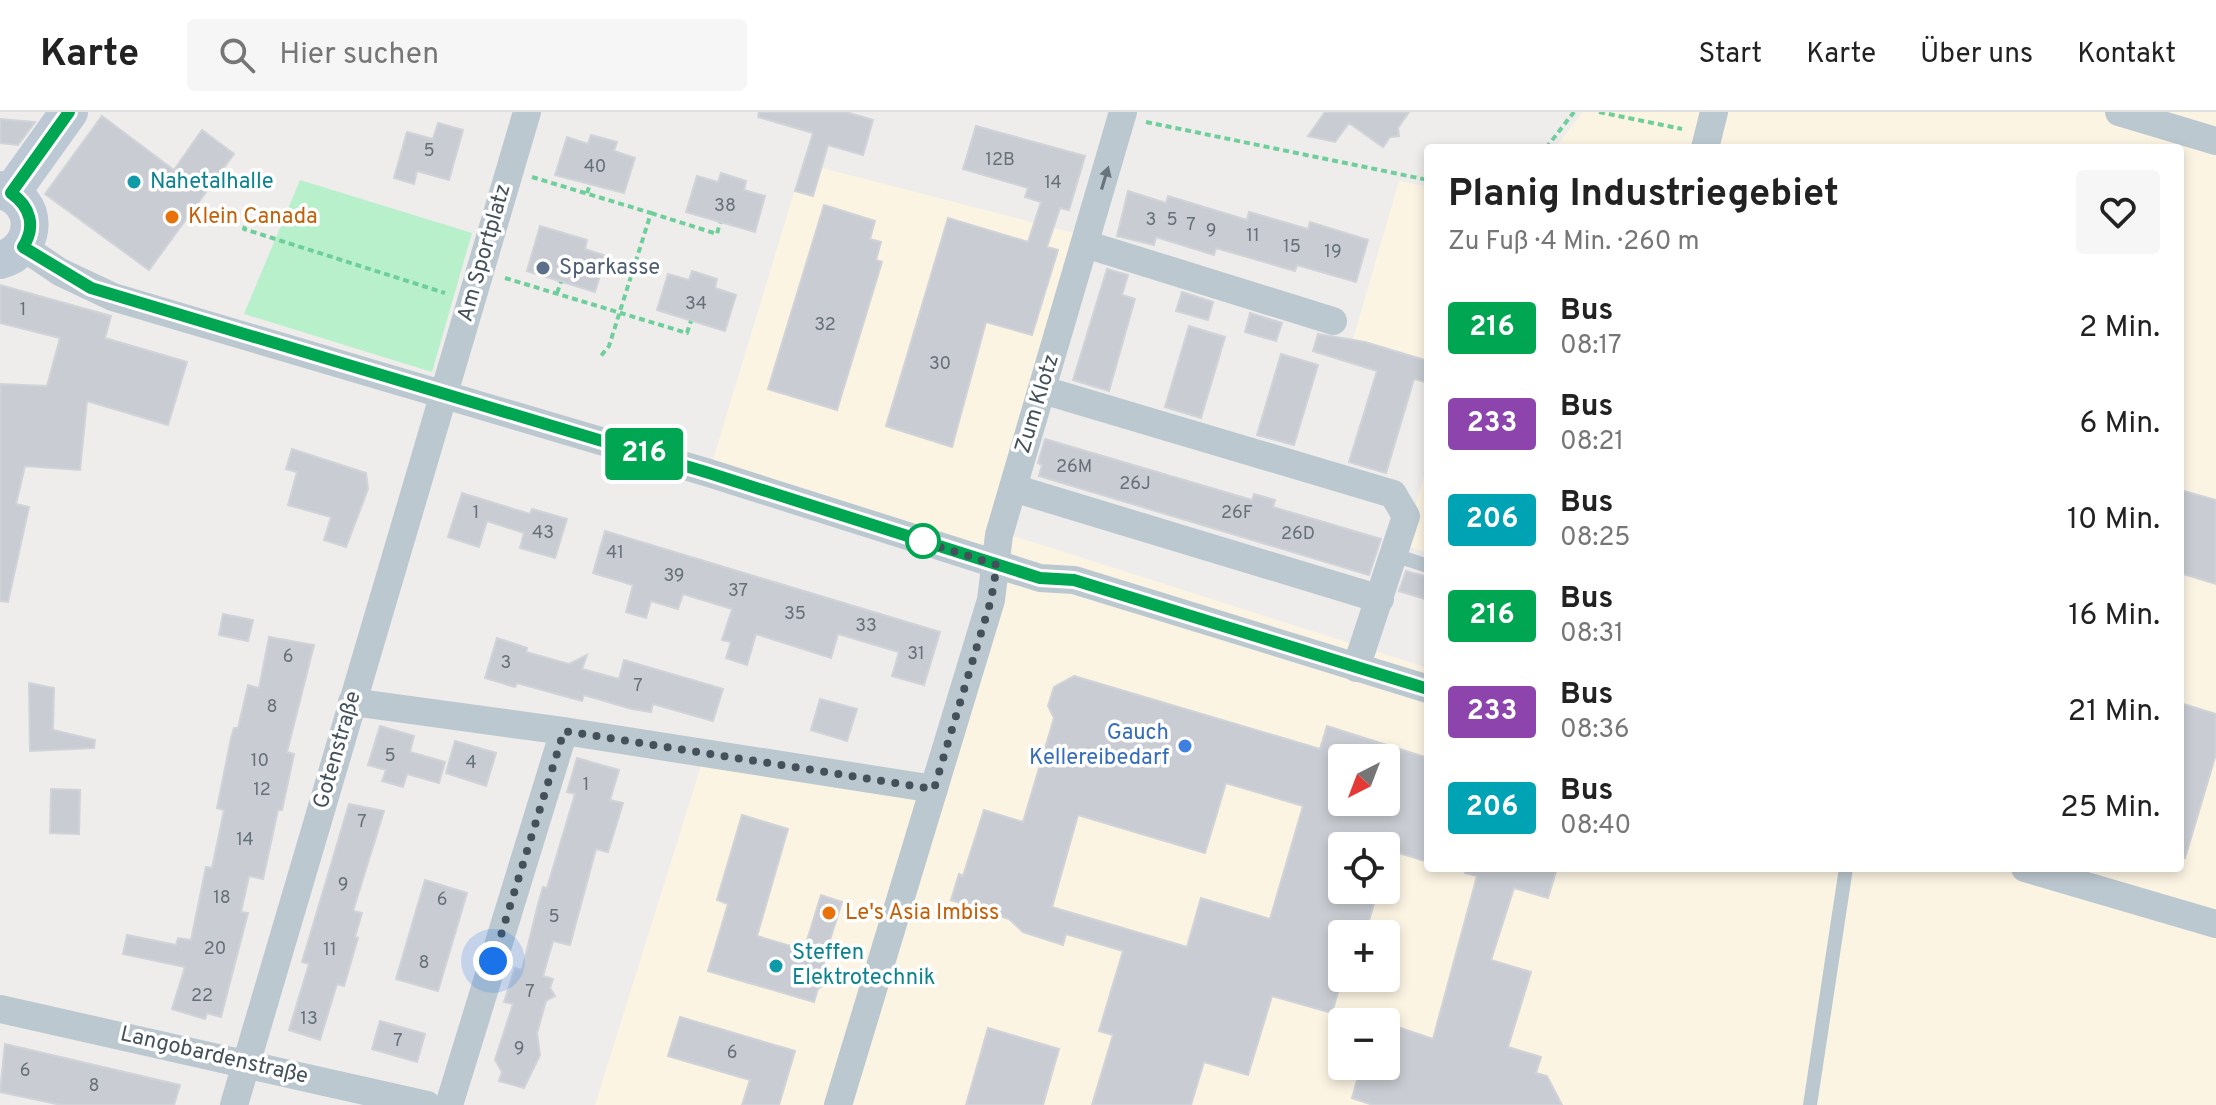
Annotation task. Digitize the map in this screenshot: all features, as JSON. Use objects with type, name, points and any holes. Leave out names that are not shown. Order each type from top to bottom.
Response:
[{"type":"street","points":[[69,112],[6,192],[20,199],[30,218],[29,239],[12,254],[113,297],[709,473],[1040,578],[1074,580],[1424,688]]},
{"type":"street","name":"Am Sportplatz","points":[[444,395],[527,112]]},
{"type":"street","points":[[2119,112],[2216,141]]},
{"type":"street","name":"Zum Klotz","points":[[838,1105],[991,600],[999,535],[1124,115]]},
{"type":"street","points":[[1085,244],[1333,321]]},
{"type":"street","points":[[1043,390],[1393,494],[1406,516],[1356,668]]},
{"type":"street","name":"Gotenstraße","points":[[234,1105],[444,395]]},
{"type":"street","points":[[1013,488],[1380,599]]},
{"type":"street","points":[[352,702],[564,731],[934,789]]},
{"type":"street","points":[[449,1105],[564,731]]},
{"type":"street","points":[[2039,872],[2216,924]]},
{"type":"street","name":"Langobardenstraße","points":[[0,1009],[427,1105]]},
{"type":"lane","points":[[1394,555],[1424,565]]},
{"type":"lane","points":[[1810,1105],[1845,872]]},
{"type":"path","points":[[1549,144],[1574,112]]},
{"type":"path","points":[[1599,112],[1709,131]]},
{"type":"path","points":[[1124,115],[1424,179]]},
{"type":"path","points":[[509,171],[717,234],[720,223]]},
{"type":"path","points":[[587,193],[590,184]]},
{"type":"path","points":[[600,357],[609,346],[651,213]]},
{"type":"path","points":[[249,217],[244,229],[471,301]]},
{"type":"path","points":[[480,270],[687,333],[691,321]]},
{"type":"path","points":[[557,293],[561,282]]},
{"type":"shaded area","points":[[1583,112],[2216,112],[2216,1105],[595,1105],[705,753],[934,789],[997,565],[709,473],[803,163],[1094,238],[1004,533],[1424,667],[1424,872],[2184,872],[2184,144],[1558,144]]},
{"type":"shaded area","points":[[1399,181],[1424,186],[1424,384],[1347,360]]},
{"type":"shaded area","points":[[1424,477],[1424,552],[1403,545]]},
{"type":"green space","points":[[300,180],[472,233],[432,372],[244,314]]},
{"type":"building","points":[[759,112],[846,112],[873,120],[863,155],[828,145],[813,196],[795,191],[813,133],[758,117]]},
{"type":"building","points":[[1325,112],[1409,112],[1398,128],[1399,136],[1390,137],[1383,147],[1349,123],[1335,142],[1308,136]]},
{"type":"building","name":"Nahetalhalle","points":[[102,116],[174,170],[202,130],[234,154],[149,270],[45,194]]},
{"type":"building","points":[[0,119],[35,122],[18,145],[0,143]]},
{"type":"building","points":[[438,123],[463,130],[449,180],[417,171],[414,184],[394,178],[407,132],[433,139]]},
{"type":"building","points":[[976,126],[1085,156],[1069,210],[1060,208],[1047,247],[1058,250],[1032,335],[986,322],[952,447],[886,426],[948,218],[1028,242],[1041,202],[1025,197],[1028,188],[963,169]]},
{"type":"building","points":[[591,135],[617,142],[614,151],[635,158],[624,193],[555,175],[567,137],[588,144]]},
{"type":"building","points":[[721,173],[746,181],[744,190],[765,196],[755,232],[686,212],[697,176],[718,182]]},
{"type":"building","points":[[1128,191],[1166,203],[1168,196],[1247,220],[1249,212],[1308,229],[1310,222],[1368,240],[1356,282],[1297,265],[1295,271],[1216,248],[1214,255],[1156,237],[1154,245],[1117,236]]},
{"type":"building","points":[[824,205],[875,221],[870,239],[881,242],[876,260],[882,262],[837,410],[768,389]]},
{"type":"building","points":[[540,226],[587,240],[585,249],[606,256],[595,292],[527,271]]},
{"type":"building","points":[[1107,269],[1128,275],[1122,295],[1135,299],[1109,391],[1073,380]]},
{"type":"building","points":[[692,271],[717,279],[715,288],[736,295],[725,331],[657,310],[668,274],[689,280]]},
{"type":"building","points":[[0,285],[111,316],[105,338],[187,362],[168,425],[87,401],[80,470],[25,466],[16,504],[29,507],[8,602],[0,601],[0,384],[47,386],[60,338],[0,323]]},
{"type":"building","points":[[1182,292],[1213,302],[1208,320],[1176,311]]},
{"type":"building","points":[[1250,313],[1282,323],[1276,341],[1245,332]]},
{"type":"building","points":[[1189,326],[1225,337],[1201,418],[1165,407]]},
{"type":"building","points":[[1318,334],[1365,342],[1424,360],[1424,382],[1414,379],[1386,473],[1349,462],[1377,371],[1313,351]]},
{"type":"building","points":[[1281,354],[1318,365],[1294,445],[1257,435]]},
{"type":"building","points":[[1045,439],[1252,500],[1254,494],[1275,500],[1273,507],[1381,539],[1369,575],[1039,476],[1042,465],[1038,463]]},
{"type":"building","points":[[292,449],[366,473],[368,489],[346,547],[324,540],[331,517],[288,505],[297,472],[286,469]]},
{"type":"building","points":[[2184,491],[2216,500],[2216,584],[2184,574]]},
{"type":"building","points":[[462,493],[530,514],[532,509],[567,519],[555,558],[520,548],[524,533],[487,521],[479,547],[448,537]]},
{"type":"building","points":[[605,531],[940,632],[924,685],[892,676],[899,652],[838,634],[831,658],[756,634],[747,665],[726,658],[731,642],[722,640],[732,609],[683,594],[678,609],[651,601],[646,618],[626,612],[633,585],[593,573]]},
{"type":"building","points":[[1406,571],[1424,576],[1424,599],[1399,591]]},
{"type":"building","points":[[223,614],[253,620],[248,641],[219,635]]},
{"type":"building","points":[[269,637],[314,645],[287,752],[294,754],[282,810],[278,810],[263,879],[249,876],[241,912],[248,913],[221,1017],[207,1013],[205,1019],[172,1009],[185,967],[123,954],[127,935],[176,945],[178,938],[191,940],[206,867],[212,868],[224,810],[217,808],[231,738],[234,728],[238,728],[248,685],[259,688]]},
{"type":"building","points":[[497,638],[527,648],[526,652],[569,664],[587,655],[582,669],[619,679],[624,660],[723,689],[713,721],[653,704],[651,712],[584,695],[582,701],[517,683],[515,687],[485,678]]},
{"type":"building","points":[[1074,676],[1320,749],[1327,726],[1384,744],[1328,744],[1328,816],[1400,816],[1400,749],[1424,757],[1424,861],[1400,853],[1400,832],[1328,832],[1328,904],[1374,904],[1369,920],[1328,920],[1328,992],[1338,992],[1333,1008],[1328,1008],[1328,1012],[1272,996],[1248,1075],[1204,1062],[1191,1105],[1092,1105],[1113,1035],[1099,1031],[1123,951],[1066,934],[1063,945],[1023,932],[1009,919],[951,900],[959,874],[963,876],[984,810],[1023,822],[1054,718],[1048,706],[1054,687]],"holes":[[[1226,783],[1303,806],[1270,919],[1201,898],[1187,947],[1052,907],[1078,815],[1205,853]]]},
{"type":"building","points":[[29,683],[54,688],[53,730],[95,740],[94,748],[30,751]]},
{"type":"building","points":[[820,699],[857,709],[847,741],[811,730]]},
{"type":"building","points":[[2184,704],[2216,714],[2216,754],[2185,858]]},
{"type":"building","points":[[380,726],[414,736],[410,752],[445,762],[439,783],[407,774],[403,787],[382,781],[386,770],[368,765]]},
{"type":"building","points":[[455,741],[496,753],[486,786],[446,773]]},
{"type":"building","points":[[577,758],[619,770],[610,800],[623,803],[608,852],[596,849],[570,945],[553,941],[543,976],[553,979],[550,988],[555,996],[546,1001],[537,1033],[540,1055],[524,1088],[499,1081],[502,1072],[495,1060],[513,1004],[504,1002],[515,968],[522,970],[543,887],[547,888],[575,794],[567,792]]},
{"type":"building","points":[[51,789],[80,790],[79,834],[50,833]]},
{"type":"building","points":[[349,804],[384,811],[353,911],[362,913],[355,937],[358,938],[344,986],[337,984],[320,1040],[289,1030],[309,964],[302,962]]},
{"type":"building","points":[[742,815],[788,829],[757,936],[804,950],[821,895],[842,902],[825,956],[823,972],[830,981],[818,989],[814,1002],[708,971],[728,904],[717,900]]},
{"type":"building","points":[[1465,872],[1556,872],[1548,898],[1514,888],[1491,960],[1531,972],[1508,1047],[1541,1057],[1536,1073],[1547,1076],[1562,1105],[1373,1105],[1352,1098],[1357,1080],[1400,1080],[1400,1028],[1433,1039],[1477,876]]},
{"type":"building","points":[[425,880],[467,893],[438,991],[396,979]]},
{"type":"building","points":[[680,1017],[795,1051],[779,1105],[742,1105],[750,1080],[668,1056]]},
{"type":"building","points":[[380,1021],[425,1034],[417,1062],[372,1049]]},
{"type":"building","points":[[988,1028],[1059,1049],[1043,1105],[966,1105]]},
{"type":"building","points":[[5,1044],[180,1085],[174,1105],[61,1105],[0,1092]]},
{"type":"bus line","name":"216","points":[[69,112],[11,193],[20,199],[30,218],[29,239],[23,247],[38,259],[91,288],[188,320],[709,473],[1040,578],[1074,580],[1424,688]]},
{"type":"place","name":"Nahetalhalle","points":[[134,182]]},
{"type":"place","name":"Klein Canada","points":[[172,217]]},
{"type":"place","name":"Sparkasse","points":[[543,268]]},
{"type":"place","name":"Gauch Kellereibedarf","points":[[1185,746]]},
{"type":"place","name":"Le's Asia Imbiss","points":[[829,913]]},
{"type":"place","name":"Steffen Elektrotechnik","points":[[776,966]]},
{"type":"route","points":[[493,961],[564,731],[934,789],[991,600],[997,565],[918,540],[923,541]]}]
